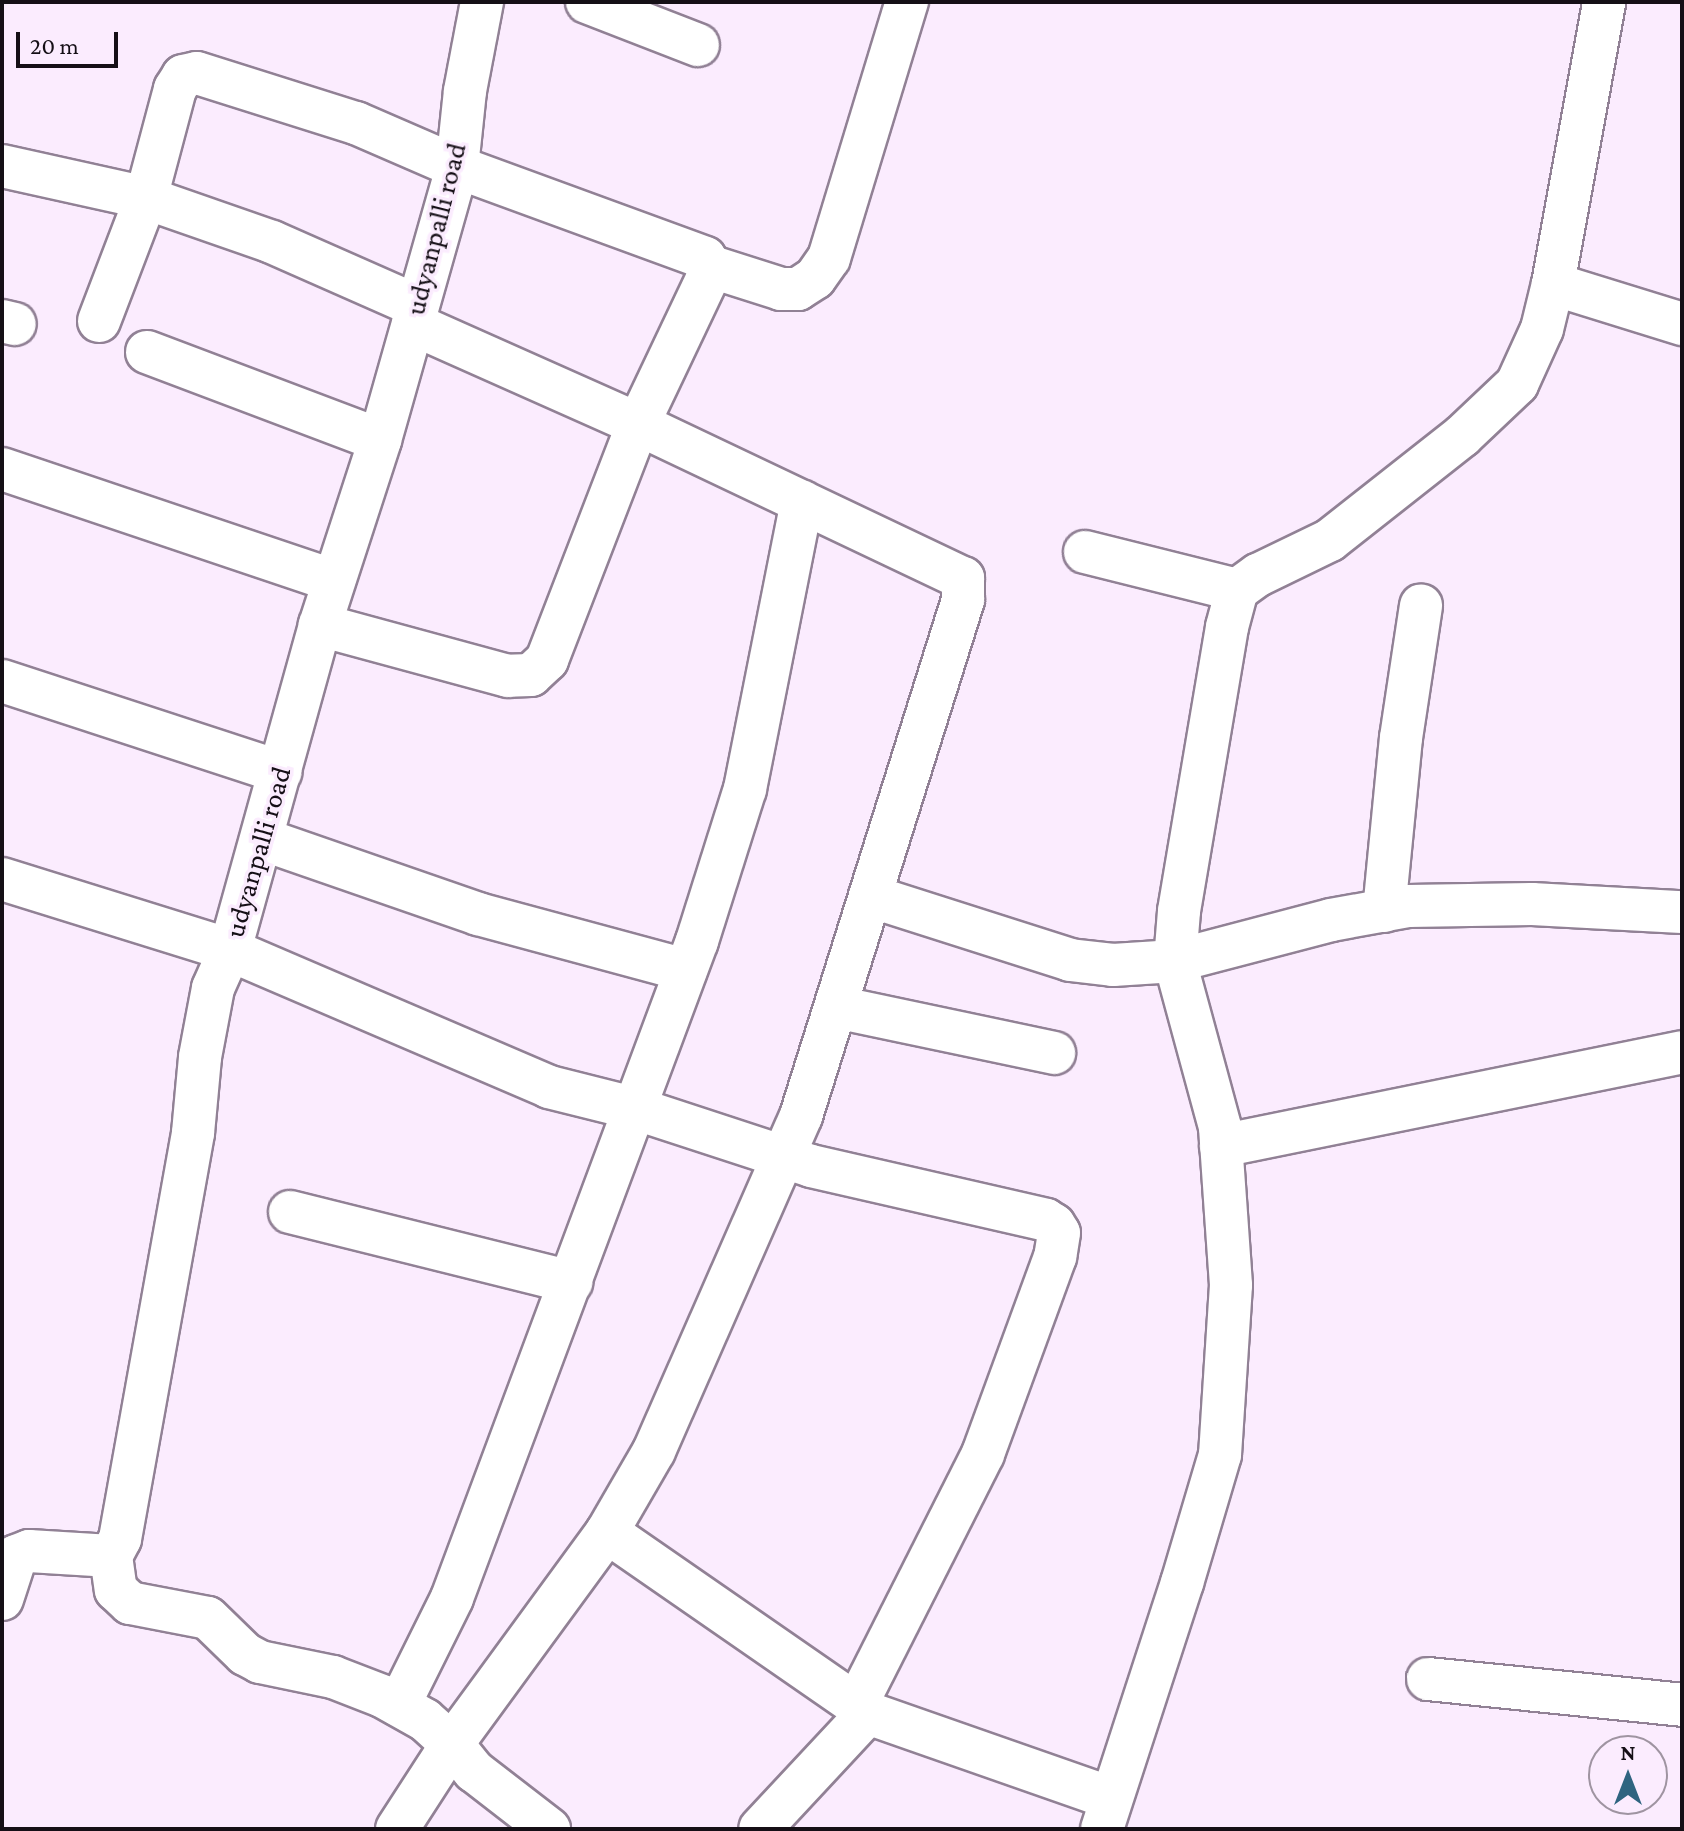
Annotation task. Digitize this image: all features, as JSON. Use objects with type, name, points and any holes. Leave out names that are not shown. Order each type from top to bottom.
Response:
[{"type":"street","points":[[587,2],[698,45]]},
{"type":"street","points":[[709,266],[781,289],[798,289],[815,278],[829,258],[907,2]]},
{"type":"street","points":[[607,1532],[862,1709],[1106,1813],[1182,1583],[1220,1455],[1231,1285],[1220,1127],[1175,961],[1179,911],[1203,757],[1227,627],[1237,590],[1258,575],[1330,540],[1462,436],[1517,384],[1542,329],[1553,284],[1604,2]]},
{"type":"street","name":"udyanpalli road","points":[[111,1556],[120,1539],[177,1229],[213,988],[230,950],[320,625],[380,440],[457,167],[465,91],[481,11]]},
{"type":"street","points":[[99,321],[146,198],[175,89],[183,76],[197,73],[356,123],[457,167],[705,258],[709,266],[707,279],[638,424],[547,660],[531,675],[508,676],[320,625]]},
{"type":"street","points":[[2,166],[146,198],[272,242],[638,424],[963,578],[963,600],[801,1116],[654,1451],[607,1532],[452,1744],[397,1829]]},
{"type":"street","points":[[1553,284],[1682,324]]},
{"type":"street","points":[[147,352],[380,440]]},
{"type":"street","points":[[2,469],[334,581]]},
{"type":"street","points":[[399,1705],[452,1598],[637,1109],[686,970],[745,789],[802,502]]},
{"type":"street","points":[[1085,552],[1237,590]]},
{"type":"street","points":[[1384,911],[1401,738],[1421,605]]},
{"type":"street","points":[[2,681],[281,772]]},
{"type":"street","points":[[262,839],[478,914],[686,970]]},
{"type":"street","points":[[2,879],[230,950],[549,1087],[637,1109],[782,1156],[1046,1220],[1059,1233],[1055,1257],[983,1454],[862,1709],[760,1829]]},
{"type":"street","points":[[870,896],[1070,960],[1113,965],[1175,961],[1331,920],[1408,906],[1532,904],[1682,912]]},
{"type":"street","points":[[836,1007],[1054,1053]]},
{"type":"street","points":[[1221,1146],[1682,1052]]},
{"type":"street","points":[[290,1212],[571,1282]]},
{"type":"street","points":[[2,1599],[9,1553],[29,1551],[111,1556],[116,1590],[130,1603],[208,1618],[245,1654],[260,1662],[333,1677],[399,1705],[425,1720],[452,1744],[474,1771],[549,1829]]},
{"type":"street","points":[[1428,1679],[1682,1705]]}]
